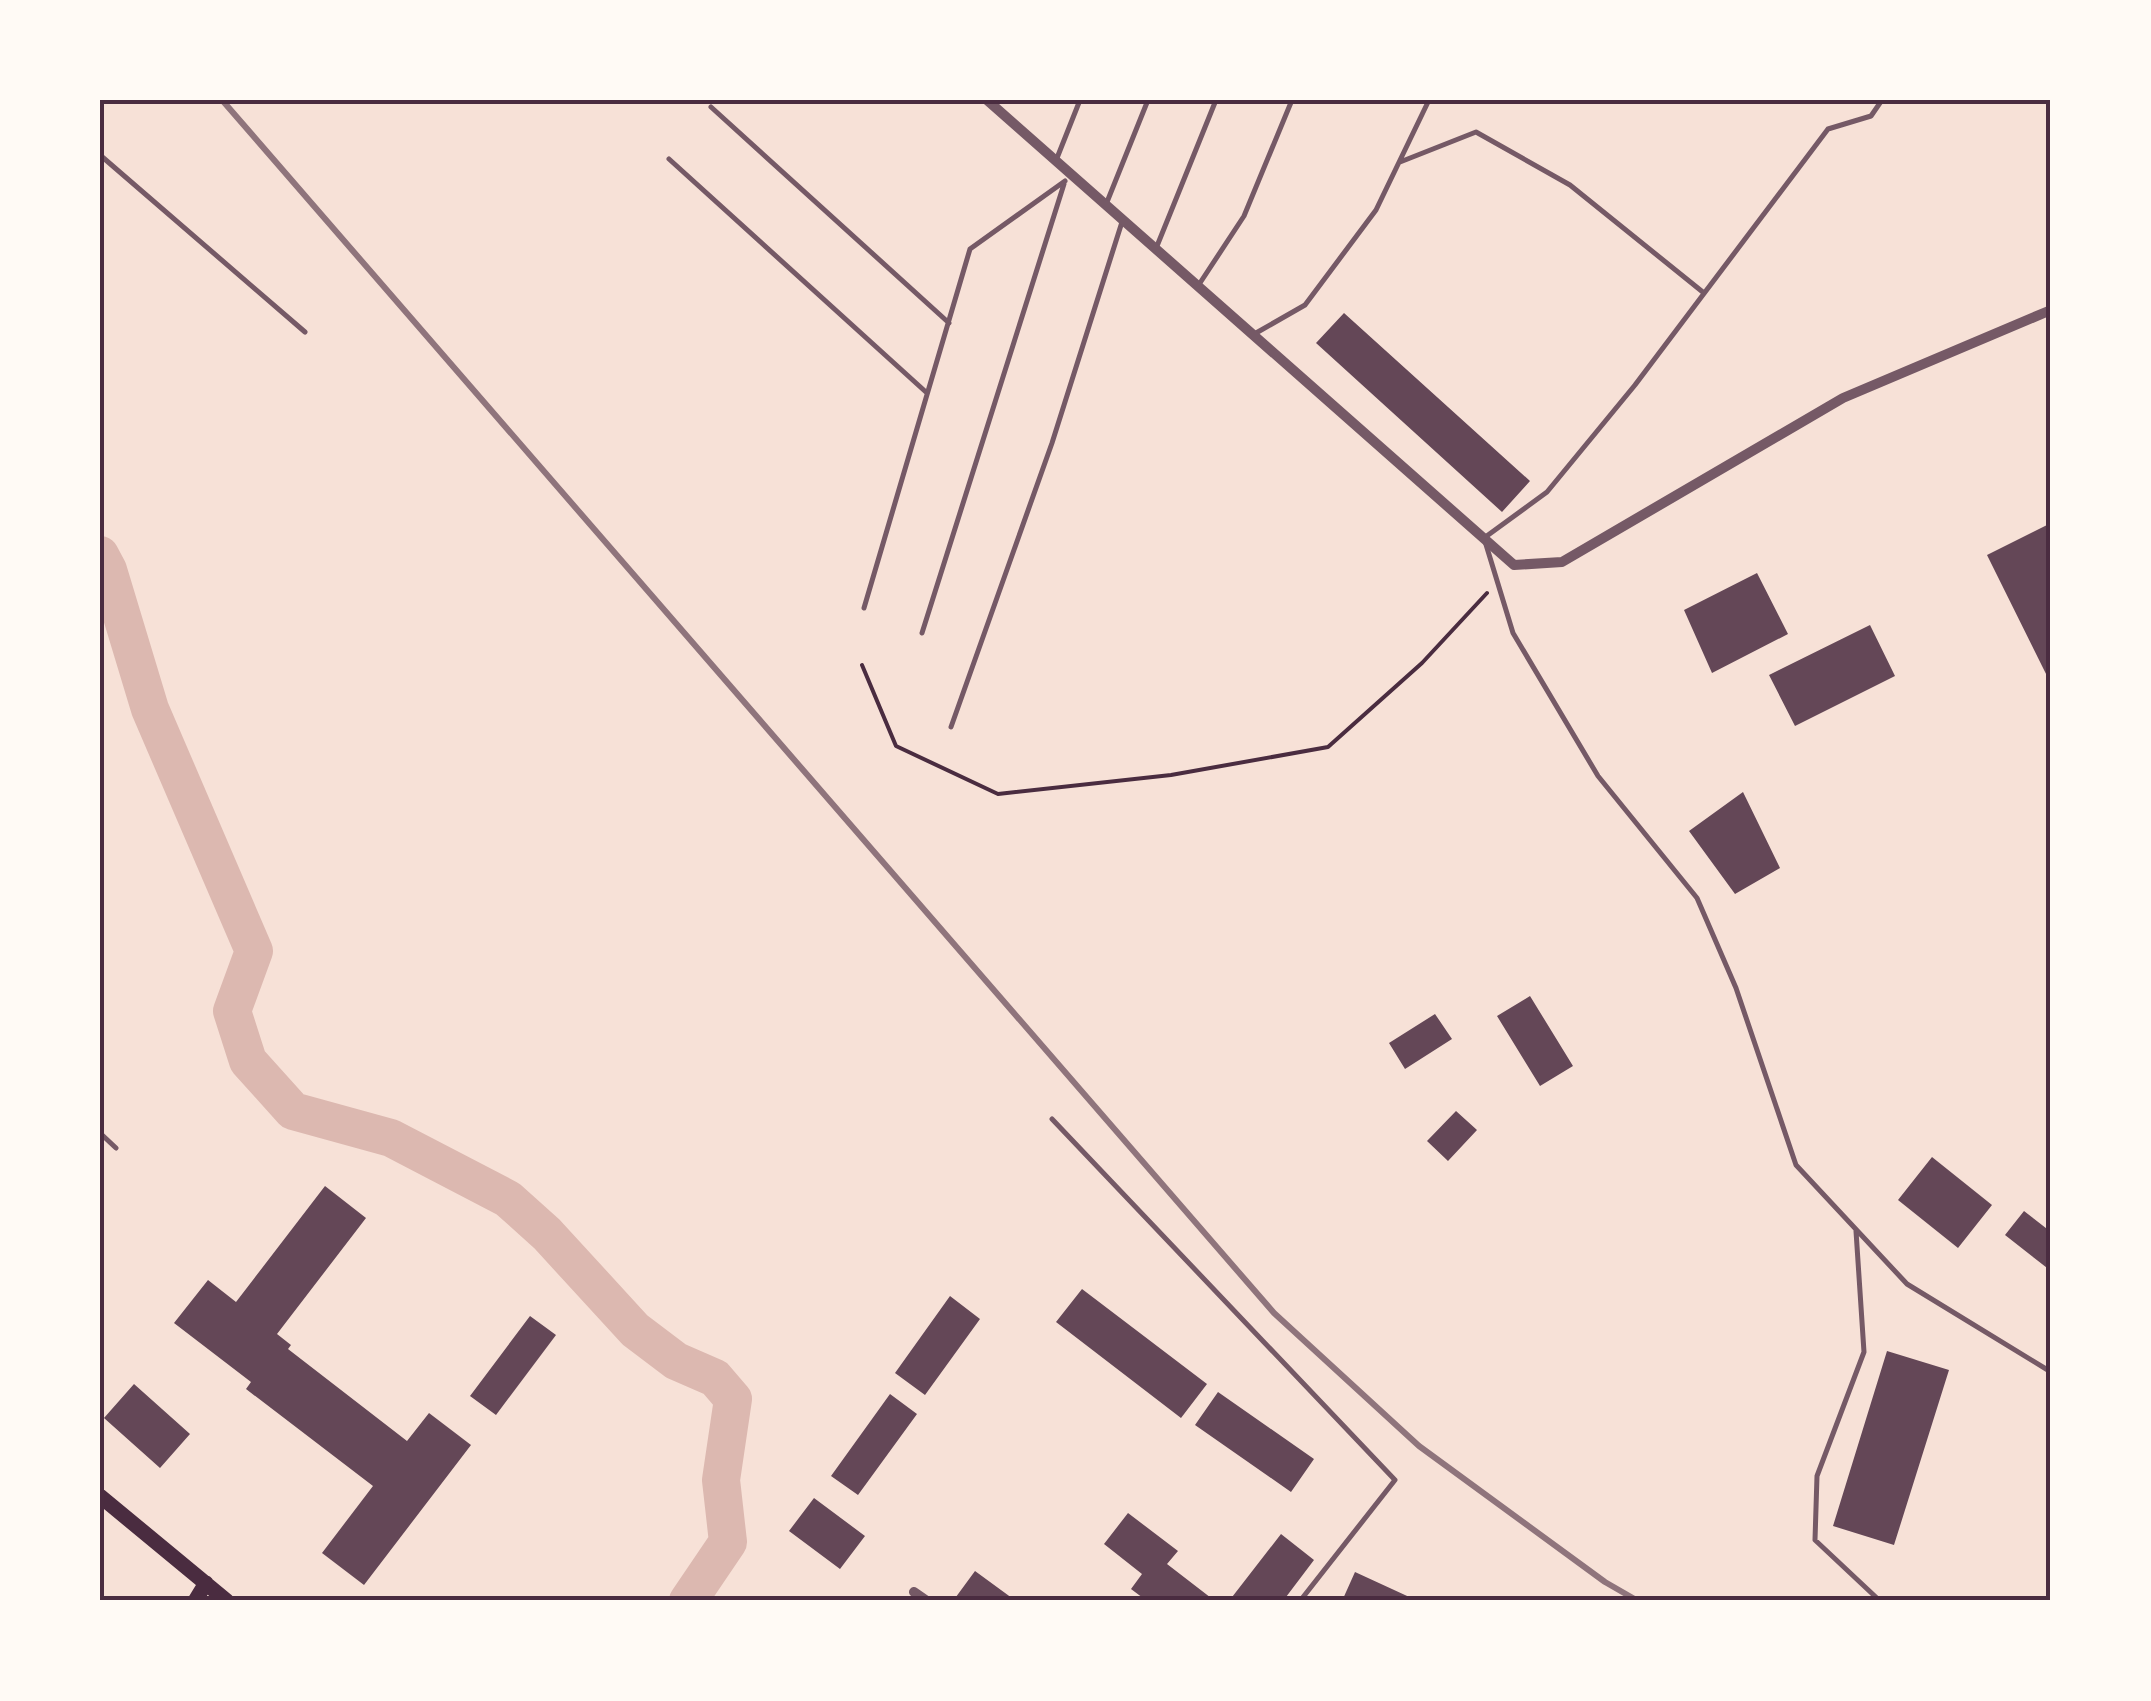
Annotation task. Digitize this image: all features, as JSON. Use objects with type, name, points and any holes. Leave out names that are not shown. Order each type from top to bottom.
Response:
[{"type":"main road","points":[[100,1496],[227,1601]]},
{"type":"main road","points":[[195,1601],[206,1583]]},
{"type":"street","points":[[987,100],[1056,161],[1067,176],[1156,248],[1514,564],[1562,562],[1842,398],[2051,310]]},
{"type":"street","points":[[914,1592],[927,1601]]},
{"type":"lane","points":[[1056,161],[1080,100]]},
{"type":"lane","points":[[1106,205],[1148,100]]},
{"type":"lane","points":[[1156,248],[1216,100]]},
{"type":"lane","points":[[1198,286],[1244,216],[1292,100]]},
{"type":"lane","points":[[1253,335],[1305,305],[1376,210],[1429,100]]},
{"type":"lane","points":[[1882,100],[1871,116],[1828,129],[1635,386],[1546,492],[1484,538],[1513,632],[1598,776],[1698,898],[1736,988],[1796,1165],[1907,1284],[2051,1372]]},
{"type":"lane","points":[[711,107],[948,322]]},
{"type":"lane","points":[[1400,162],[1476,132],[1570,184],[1704,293]]},
{"type":"lane","points":[[100,155],[304,332]]},
{"type":"lane","points":[[669,160],[928,393]]},
{"type":"lane","points":[[864,608],[970,249],[1067,176]]},
{"type":"lane","points":[[922,633],[1067,176]]},
{"type":"lane","points":[[951,727],[1052,443],[1123,220]]},
{"type":"lane","points":[[1052,1118],[1396,1480],[1300,1601]]},
{"type":"lane","points":[[100,1133],[116,1148]]},
{"type":"lane","points":[[1856,1230],[1864,1352],[1816,1476],[1815,1540],[1880,1601]]},
{"type":"path","points":[[862,665],[896,746],[998,794],[1171,774],[1328,747],[1422,663],[1498,582]]},
{"type":"building","points":[[1344,313],[1530,481],[1502,512],[1316,343]]},
{"type":"building","points":[[2051,523],[2051,684],[1987,555]]},
{"type":"building","points":[[1757,573],[1788,634],[1712,673],[1684,610]]},
{"type":"building","points":[[1870,625],[1895,676],[1795,726],[1769,675]]},
{"type":"building","points":[[1743,792],[1780,868],[1735,894],[1689,831]]},
{"type":"building","points":[[1530,996],[1573,1066],[1540,1086],[1497,1016]]},
{"type":"building","points":[[1435,1014],[1452,1039],[1405,1069],[1389,1043]]},
{"type":"building","points":[[1456,1111],[1477,1130],[1448,1161],[1427,1141]]},
{"type":"building","points":[[1932,1157],[1992,1205],[1958,1248],[1898,1200]]},
{"type":"building","points":[[325,1186],[366,1218],[277,1334],[291,1345],[288,1349],[407,1441],[429,1413],[471,1445],[364,1585],[322,1553],[373,1486],[246,1389],[251,1382],[174,1323],[208,1280],[236,1302]]},
{"type":"building","points":[[2024,1211],[2051,1232],[2051,1271],[2005,1235]]},
{"type":"building","points":[[1082,1289],[1207,1384],[1181,1418],[1056,1322]]},
{"type":"building","points":[[950,1296],[980,1319],[925,1395],[895,1373]]},
{"type":"building","points":[[530,1316],[556,1335],[496,1415],[470,1396]]},
{"type":"building","points":[[1887,1351],[1949,1370],[1894,1545],[1833,1526]]},
{"type":"building","points":[[134,1384],[190,1434],[160,1468],[104,1418]]},
{"type":"building","points":[[1218,1392],[1314,1459],[1291,1492],[1195,1425]]},
{"type":"building","points":[[890,1394],[917,1414],[858,1495],[831,1476]]},
{"type":"building","points":[[814,1498],[865,1536],[840,1569],[789,1531]]},
{"type":"building","points":[[1128,1513],[1178,1551],[1167,1564],[1215,1601],[1147,1601],[1131,1589],[1142,1574],[1104,1544]]},
{"type":"building","points":[[1281,1534],[1314,1560],[1283,1601],[1229,1601]]},
{"type":"building","points":[[975,1571],[1016,1601],[953,1601]]},
{"type":"building","points":[[1355,1572],[1418,1601],[1342,1601]]},
{"type":"waterway","points":[[100,555],[150,709],[254,951],[232,1011],[248,1061],[293,1111],[391,1138],[508,1199],[547,1234],[635,1330],[676,1361],[715,1378],[733,1399],[721,1480],[728,1542],[688,1601]]},
{"type":"railway","points":[[222,100],[1274,1313],[1419,1446],[1605,1582],[1638,1601]]}]
